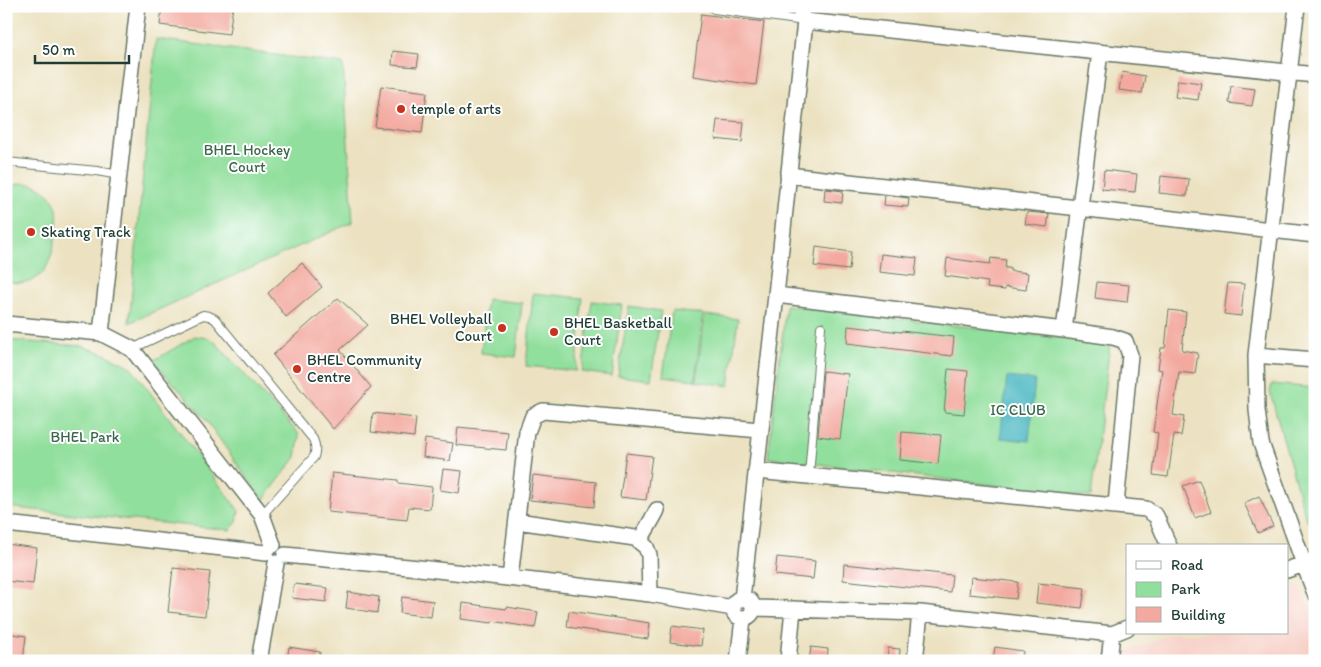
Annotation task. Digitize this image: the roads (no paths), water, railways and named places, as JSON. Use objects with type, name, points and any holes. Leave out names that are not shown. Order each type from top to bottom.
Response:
[{"type":"street","points":[[101,333],[138,6]]},
{"type":"street","points":[[803,14],[810,17],[811,6]]},
{"type":"street","points":[[1297,6],[1256,355],[1257,410],[1262,442],[1309,562],[1315,593]]},
{"type":"street","points":[[803,14],[1100,52],[1315,75]]},
{"type":"street","points":[[738,661],[803,14]]},
{"type":"street","points":[[1064,330],[1100,52]]},
{"type":"street","points":[[788,175],[1315,235]]},
{"type":"street","points":[[776,295],[1064,330],[1113,337],[1125,341],[1130,356],[1116,505]]},
{"type":"street","points":[[6,324],[101,333],[132,349],[262,515],[275,554],[259,661]]},
{"type":"street","points":[[1256,355],[1315,360]]},
{"type":"street","points":[[510,578],[527,432],[533,416],[543,411],[760,430]]},
{"type":"street","points":[[756,471],[1146,509],[1156,516],[1168,544]]},
{"type":"street","points":[[640,541],[657,510]]},
{"type":"street","points":[[517,521],[635,538],[646,547],[649,556],[650,594]]},
{"type":"street","points":[[6,524],[510,578],[650,594],[743,608],[920,613],[1112,634],[1126,628]]},
{"type":"street","points":[[1288,570],[1309,562]]},
{"type":"street","points":[[788,661],[793,609]]},
{"type":"street","points":[[915,661],[920,613]]},
{"type":"street","points":[[1110,661],[1112,634]]},
{"type":"lane","points":[[714,9],[803,14]]},
{"type":"lane","points":[[6,162],[119,175]]},
{"type":"lane","points":[[132,349],[203,316],[216,319],[313,439],[316,444],[314,457],[262,515]]},
{"type":"lane","points":[[809,476],[822,327]]},
{"type":"water","points":[[1007,377],[1035,380],[1029,441],[1000,438]]},
{"type":"place","name":"temple of arts","points":[[401,109]]},
{"type":"place","name":"Skating Track","points":[[31,232]]},
{"type":"place","name":"BHEL Volleyball Court","points":[[502,328]]},
{"type":"place","name":"BHEL Basketball Court","points":[[554,332]]},
{"type":"place","name":"BHEL Community Centre","points":[[297,369]]},
{"type":"park label","name":"BHEL Hockey Court","points":[[247,158]]},
{"type":"park label","name":"IC CLUB","points":[[1018,410]]},
{"type":"park label","name":"BHEL Park","points":[[85,437]]}]
